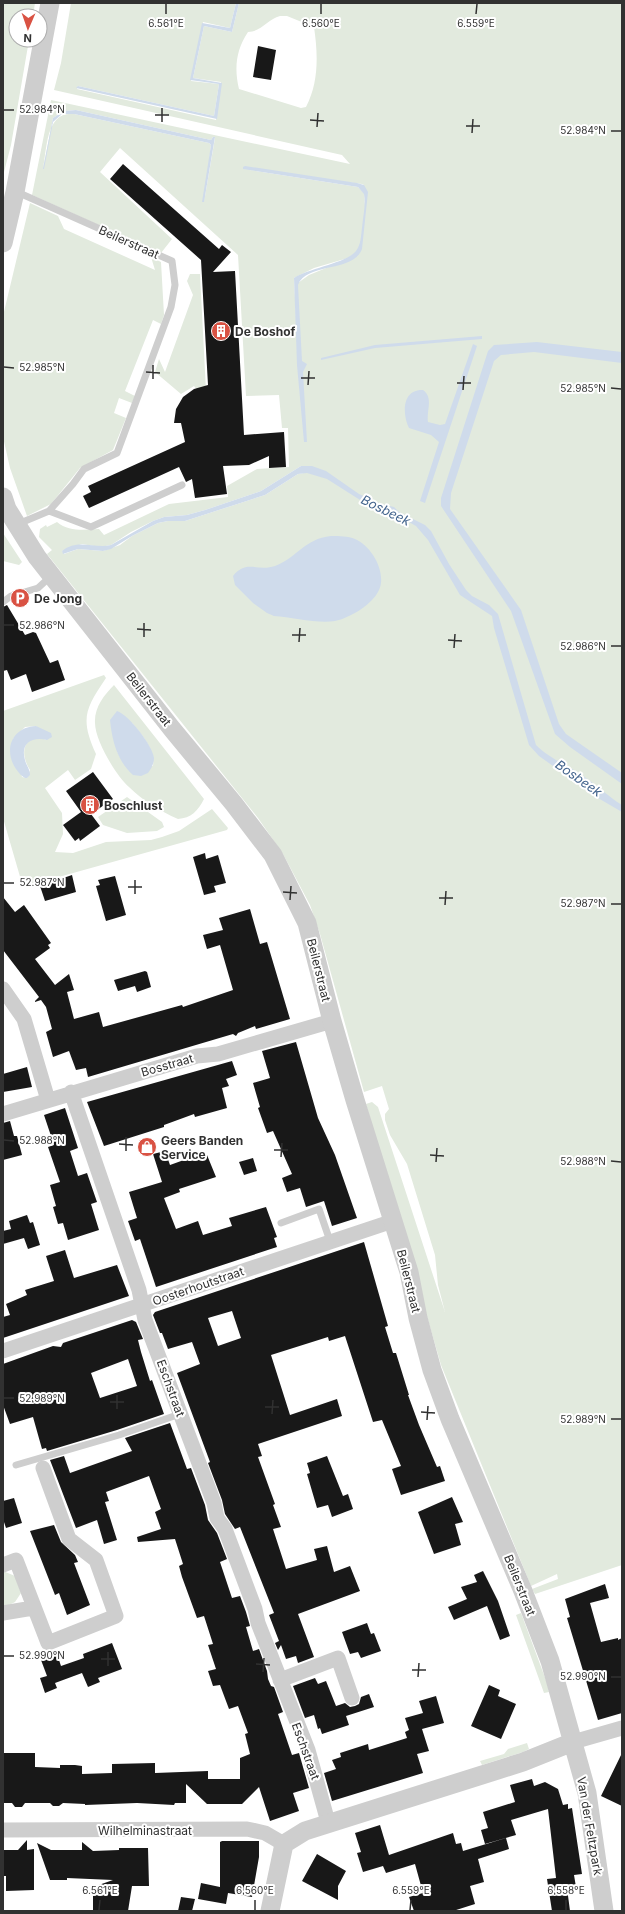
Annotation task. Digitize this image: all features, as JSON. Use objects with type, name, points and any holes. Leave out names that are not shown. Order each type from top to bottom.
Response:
[{"type":"street","points":[[3,243],[15,192],[50,3]]},
{"type":"street","name":"Beilerstraat","points":[[7,511],[52,576],[273,855],[306,923],[332,1021],[409,1272],[418,1318],[432,1370],[450,1419],[538,1629],[550,1661],[573,1742]]},
{"type":"street","points":[[3,989],[24,1019],[48,1100]]},
{"type":"street","name":"Bosstraat","points":[[3,1114],[71,1092],[197,1056],[218,1054],[332,1021]]},
{"type":"street","name":"Eschstraat","points":[[71,1092],[139,1290],[145,1320],[214,1503],[218,1518],[225,1529],[255,1609],[258,1623],[308,1750],[328,1822]]},
{"type":"street","name":"Oosterhoutstraat","points":[[3,1351],[393,1220]]},
{"type":"street","points":[[3,1565],[16,1560],[33,1608],[48,1643],[116,1616],[96,1560],[70,1539],[43,1468]]},
{"type":"street","points":[[3,1613],[33,1608]]},
{"type":"street","points":[[280,1680],[338,1658],[352,1698]]},
{"type":"street","points":[[270,1911],[284,1844],[305,1831],[328,1822],[523,1762],[573,1742],[622,1728]]},
{"type":"street","name":"Van der Feltzpark","points":[[573,1742],[586,1793],[604,1911]]},
{"type":"street","name":"Wilhelminastraat","points":[[3,1830],[247,1829],[265,1833],[284,1844]]},
{"type":"lane","name":"Beilerstraat","points":[[7,511],[49,512],[84,469],[117,453],[171,306],[176,284],[172,261],[15,192]]},
{"type":"lane","points":[[49,512],[91,527],[182,486]]},
{"type":"lane","points":[[3,602],[11,596],[38,588],[52,576]]},
{"type":"lane","points":[[281,1223],[319,1209],[330,1241]]},
{"type":"lane","points":[[16,1465],[119,1435],[180,1414]]},
{"type":"shaded area","points":[[3,3],[35,3],[34,8],[8,8],[8,48],[28,48],[11,145],[3,176]]},
{"type":"shaded area","points":[[71,3],[236,3],[230,28],[203,22],[191,81],[219,84],[214,116],[78,86],[77,89],[216,120],[221,82],[193,78],[204,26],[232,32],[239,3],[622,3],[622,1565],[535,1594],[532,1589],[558,1579],[557,1574],[531,1586],[441,1365],[366,1104],[372,1102],[378,1107],[445,1312],[438,1285],[435,1255],[407,1164],[390,1135],[385,1120],[385,1114],[389,1109],[382,1086],[364,1092],[320,934],[310,905],[283,854],[258,818],[47,554],[52,550],[39,537],[40,529],[46,525],[47,527],[57,522],[72,529],[99,529],[104,535],[169,504],[228,497],[227,486],[257,469],[289,467],[288,428],[282,428],[279,395],[246,396],[238,255],[120,148],[100,172],[172,239],[161,253],[32,195],[51,100],[350,164],[342,155],[54,90],[61,63]],"holes":[[[280,16],[287,16],[314,27],[317,58],[313,88],[306,107],[301,108],[239,89],[236,66],[244,39],[248,32],[257,30]],[[76,110],[211,140],[213,137],[215,138],[204,202],[211,145],[209,143],[74,114],[65,115],[58,118],[51,130],[53,118],[64,111]],[[51,130],[43,169],[47,142]],[[243,169],[362,184],[364,185],[366,218],[364,193],[358,187]],[[354,254],[353,257],[309,275],[295,285],[300,398],[294,278],[314,268],[348,258]],[[301,466],[304,473],[298,474],[265,495],[185,521],[168,521],[158,523],[132,536],[120,545],[103,551],[78,549],[64,554],[62,551],[82,544],[100,547],[111,545],[131,532],[153,521],[164,517],[187,515],[261,491]]]},
{"type":"shaded area","points":[[30,203],[58,216],[64,229],[155,270],[151,257],[161,262],[164,315],[161,324],[153,320],[125,391],[135,396],[132,403],[119,398],[114,413],[126,418],[113,450],[80,468],[51,504],[27,516],[10,468],[3,437],[3,316]]},
{"type":"shaded area","points":[[190,274],[200,274],[206,391],[198,391],[194,386],[181,394],[155,372],[159,359],[165,372],[193,295],[187,281]]},
{"type":"shaded area","points":[[3,533],[22,562],[19,565],[3,561]]},
{"type":"shaded area","points":[[104,675],[106,678],[93,698],[87,714],[88,732],[96,754],[91,769],[75,780],[68,770],[45,788],[62,813],[63,834],[55,852],[73,853],[106,842],[151,840],[162,837],[179,831],[212,809],[228,828],[227,830],[23,887],[3,818],[3,711]],"holes":[[[36,726],[47,740],[33,739],[25,746],[25,757],[30,770],[27,778],[22,777],[13,739],[25,727]]]},
{"type":"shaded area","points":[[114,685],[204,799],[194,813],[187,817],[178,819],[165,813],[140,797],[118,775],[98,739],[95,723],[98,707],[103,697]],"holes":[[[132,723],[144,737],[150,748],[153,766],[120,757],[117,751]]]},
{"type":"shaded area","points":[[127,797],[162,822],[164,827],[157,831],[127,833],[103,825],[98,817]]},
{"type":"shaded area","points":[[3,1571],[15,1576],[21,1593],[15,1602],[3,1608]]},
{"type":"shaded area","points":[[521,1613],[549,1692],[544,1693],[516,1615]]},
{"type":"shaded area","points":[[527,1743],[529,1749],[523,1752],[482,1765],[480,1761],[504,1754],[508,1749]]},
{"type":"water","points":[[236,3],[239,3],[232,32],[204,26],[193,78],[222,83],[217,119],[76,88],[78,86],[214,116],[219,84],[190,80],[202,23],[230,28]]},
{"type":"water","points":[[76,110],[211,140],[215,137],[204,202],[202,202],[211,145],[209,143],[74,114],[62,114],[53,122],[43,169],[53,118],[64,111]]},
{"type":"water","points":[[245,166],[357,183],[364,185],[368,192],[362,249],[357,256],[349,262],[311,273],[303,278],[298,285],[302,361],[307,364],[303,372],[307,442],[304,442],[297,365],[294,278],[309,271],[345,259],[356,251],[361,237],[365,198],[364,194],[358,187],[243,169]]},
{"type":"water","points":[[482,336],[482,339],[375,348],[321,360],[321,358],[375,345]]},
{"type":"water","points":[[537,342],[622,352],[622,363],[534,352],[501,355],[494,361],[451,493],[450,509],[521,610],[559,724],[566,734],[622,773],[622,784],[570,747],[555,734],[511,611],[441,506],[441,498],[488,351],[494,345]]},
{"type":"water","points":[[473,344],[477,346],[425,503],[420,501],[439,442],[431,435],[409,428],[405,416],[407,398],[416,391],[423,390],[429,401],[428,422],[440,425],[445,424]]},
{"type":"water","name":"Bosbeek","points":[[301,466],[312,466],[326,471],[359,494],[381,504],[394,507],[399,512],[425,525],[431,531],[449,564],[466,590],[472,596],[489,605],[498,614],[536,745],[554,759],[586,778],[622,805],[622,812],[598,798],[539,756],[529,745],[494,628],[492,616],[460,595],[428,540],[416,526],[398,516],[388,515],[384,511],[368,505],[327,479],[307,473],[298,474],[265,495],[185,521],[168,521],[158,523],[132,536],[111,549],[103,551],[78,549],[63,554],[62,551],[74,545],[111,545],[153,521],[164,517],[187,515],[261,491]]},
{"type":"water","points":[[331,536],[349,537],[361,543],[372,554],[379,568],[381,583],[379,590],[372,600],[354,614],[328,622],[274,616],[253,603],[235,585],[233,576],[243,568],[263,568],[275,566],[290,558],[307,544]]},
{"type":"water","points":[[117,711],[134,724],[153,753],[154,758],[152,766],[148,773],[141,776],[133,775],[119,757],[112,735],[110,720]]},
{"type":"water","points":[[36,726],[51,733],[52,737],[47,740],[32,740],[26,745],[24,754],[30,775],[25,778],[18,772],[12,762],[10,747],[12,741],[21,730]]},
{"type":"building","points":[[258,46],[276,50],[271,80],[253,77]]},
{"type":"building","name":"De Boshof","points":[[123,164],[219,249],[222,245],[231,252],[213,272],[235,271],[244,435],[284,432],[286,467],[269,468],[269,456],[249,465],[223,466],[227,494],[195,498],[192,479],[186,482],[179,467],[89,508],[83,496],[91,492],[88,486],[185,442],[181,423],[174,423],[176,409],[183,397],[194,389],[208,385],[201,260],[110,179]]},
{"type":"building","points":[[7,605],[25,635],[33,632],[36,633],[50,663],[58,660],[65,680],[32,692],[26,674],[11,680],[7,670],[3,671],[3,607]]},
{"type":"building","name":"Boschlust","points":[[93,772],[113,799],[91,814],[100,826],[80,841],[79,838],[75,841],[63,825],[81,812],[66,791]]},
{"type":"building","points":[[205,853],[206,859],[218,855],[226,883],[214,886],[216,892],[204,895],[193,857]]},
{"type":"building","points":[[72,875],[76,892],[45,901],[40,886]]},
{"type":"building","points":[[115,876],[126,915],[106,921],[96,886],[100,885],[98,880]]},
{"type":"building","points":[[3,897],[15,912],[24,905],[51,943],[48,945],[50,948],[35,959],[55,985],[69,974],[74,990],[67,992],[74,1019],[99,1012],[103,1027],[182,1005],[183,1007],[233,990],[220,945],[207,949],[203,935],[223,930],[219,918],[250,909],[260,944],[267,942],[290,1019],[256,1029],[255,1026],[238,1033],[236,1036],[233,1034],[88,1077],[86,1068],[76,1070],[69,1051],[53,1057],[46,1032],[52,1029],[46,1007],[41,1000],[35,1002],[39,997],[3,950]]},
{"type":"building","points":[[145,971],[147,972],[151,987],[137,992],[135,986],[118,991],[114,980]]},
{"type":"building","points":[[296,1042],[318,1118],[335,1155],[357,1218],[332,1226],[324,1201],[306,1207],[300,1188],[287,1192],[282,1178],[292,1174],[273,1131],[267,1133],[258,1108],[260,1107],[253,1083],[270,1078],[262,1051]]},
{"type":"building","points":[[232,1061],[237,1075],[226,1079],[229,1086],[222,1088],[227,1108],[195,1117],[194,1114],[164,1125],[164,1127],[104,1146],[87,1102]]},
{"type":"building","points":[[27,1067],[32,1087],[3,1092],[3,1074]]},
{"type":"building","points":[[65,1108],[78,1148],[70,1151],[78,1176],[87,1173],[97,1202],[91,1204],[99,1230],[68,1240],[63,1223],[58,1224],[53,1207],[56,1206],[50,1185],[60,1182],[48,1147],[54,1145],[44,1115]]},
{"type":"building","points":[[10,1121],[14,1136],[17,1136],[22,1155],[3,1160],[3,1123]]},
{"type":"building","points":[[165,1151],[170,1165],[195,1156],[196,1158],[207,1155],[216,1177],[179,1189],[180,1192],[164,1198],[176,1229],[198,1221],[203,1235],[232,1226],[229,1218],[266,1207],[277,1237],[274,1238],[277,1247],[156,1287],[140,1239],[135,1241],[128,1221],[137,1218],[129,1192],[162,1182],[153,1154]]},
{"type":"building","points":[[253,1158],[257,1171],[244,1175],[239,1162]]},
{"type":"building","points":[[27,1215],[30,1223],[33,1222],[40,1245],[28,1249],[24,1238],[3,1244],[3,1231],[11,1229],[9,1221]]},
{"type":"building","points":[[364,1242],[388,1326],[385,1327],[393,1353],[396,1353],[408,1395],[419,1425],[437,1467],[440,1466],[445,1481],[401,1495],[392,1469],[401,1466],[382,1420],[373,1422],[345,1336],[329,1341],[328,1337],[271,1355],[290,1415],[337,1399],[342,1416],[258,1444],[262,1456],[258,1457],[275,1504],[273,1505],[281,1527],[273,1529],[286,1569],[317,1560],[314,1549],[327,1546],[334,1572],[350,1566],[360,1591],[298,1614],[314,1657],[298,1663],[296,1656],[286,1659],[281,1645],[278,1650],[275,1643],[279,1641],[269,1615],[274,1613],[240,1527],[235,1529],[225,1514],[222,1500],[208,1463],[210,1462],[177,1373],[200,1364],[192,1342],[168,1349],[153,1315],[155,1312]],"holes":[[[232,1311],[241,1338],[218,1346],[208,1318]]]},
{"type":"building","points":[[65,1250],[74,1278],[117,1265],[129,1296],[3,1338],[3,1317],[10,1315],[6,1304],[27,1295],[25,1290],[54,1281],[46,1256]]},
{"type":"building","points":[[132,1320],[136,1322],[143,1339],[138,1340],[141,1352],[150,1381],[152,1380],[164,1414],[47,1451],[46,1448],[42,1449],[33,1417],[10,1424],[3,1405],[3,1364],[53,1346],[61,1347],[63,1343]],"holes":[[[128,1359],[137,1386],[100,1398],[91,1373]]]},
{"type":"building","points":[[170,1423],[187,1469],[191,1468],[205,1505],[208,1520],[217,1533],[227,1559],[220,1562],[232,1598],[240,1596],[246,1612],[250,1626],[246,1627],[253,1651],[259,1649],[267,1671],[268,1679],[271,1686],[274,1687],[283,1712],[278,1714],[292,1755],[299,1753],[309,1788],[293,1793],[299,1811],[270,1821],[259,1787],[242,1804],[207,1804],[186,1784],[186,1803],[175,1803],[174,1805],[137,1803],[85,1805],[63,1803],[59,1806],[53,1806],[50,1803],[25,1803],[22,1807],[15,1807],[12,1803],[3,1803],[3,1753],[35,1753],[35,1767],[60,1768],[60,1765],[82,1766],[82,1774],[112,1773],[112,1764],[155,1763],[155,1773],[208,1771],[208,1779],[240,1779],[240,1758],[250,1754],[245,1734],[248,1733],[238,1706],[229,1709],[220,1685],[213,1686],[208,1671],[216,1669],[208,1645],[213,1644],[204,1616],[197,1618],[182,1577],[179,1566],[183,1564],[175,1539],[138,1542],[137,1537],[161,1529],[155,1512],[161,1509],[149,1476],[106,1492],[109,1501],[105,1502],[117,1540],[104,1544],[97,1520],[76,1528],[50,1460],[64,1456],[70,1473],[132,1451],[125,1438]]},
{"type":"building","points":[[327,1456],[343,1496],[348,1494],[353,1509],[332,1517],[328,1505],[317,1508],[307,1474],[310,1473],[307,1463]]},
{"type":"building","points":[[452,1497],[463,1522],[455,1524],[461,1545],[434,1554],[418,1512]]},
{"type":"building","points":[[14,1498],[22,1523],[6,1528],[3,1519],[3,1501]]},
{"type":"building","points":[[54,1525],[61,1542],[75,1555],[78,1562],[74,1563],[90,1605],[67,1615],[59,1593],[55,1595],[30,1531]]},
{"type":"building","points":[[483,1571],[498,1601],[510,1636],[500,1640],[487,1606],[454,1620],[448,1607],[467,1599],[461,1587],[477,1582],[474,1575]]},
{"type":"building","points":[[605,1584],[609,1598],[590,1603],[601,1642],[618,1638],[618,1640],[622,1638],[622,1713],[598,1720],[567,1618],[570,1617],[565,1599]]},
{"type":"building","points":[[367,1623],[371,1634],[374,1633],[381,1651],[361,1658],[358,1652],[350,1654],[342,1632]]},
{"type":"building","points":[[112,1643],[122,1669],[98,1678],[100,1682],[88,1687],[82,1673],[55,1683],[57,1688],[45,1693],[40,1678],[47,1676],[41,1660],[57,1654],[61,1666],[84,1658],[83,1654]]},
{"type":"building","points":[[315,1678],[318,1684],[326,1681],[336,1706],[345,1703],[350,1707],[355,1706],[359,1704],[361,1697],[369,1694],[374,1707],[346,1716],[349,1725],[322,1734],[320,1728],[318,1729],[314,1715],[305,1718],[293,1686]]},
{"type":"building","points":[[489,1685],[500,1690],[498,1696],[516,1704],[501,1739],[471,1726]]},
{"type":"building","points":[[436,1696],[444,1723],[422,1729],[429,1751],[417,1754],[423,1773],[332,1801],[324,1773],[336,1769],[332,1760],[341,1757],[340,1753],[368,1744],[369,1750],[407,1738],[405,1732],[409,1730],[405,1718],[423,1713],[419,1701]]},
{"type":"building","points":[[622,1753],[622,1806],[601,1796]]},
{"type":"building","points":[[532,1779],[534,1786],[545,1782],[558,1789],[563,1805],[568,1804],[568,1809],[572,1808],[582,1874],[574,1875],[576,1887],[567,1888],[570,1911],[552,1911],[547,1879],[556,1878],[548,1809],[511,1820],[516,1835],[485,1844],[481,1830],[488,1828],[483,1812],[515,1802],[510,1785]]},
{"type":"building","points":[[380,1825],[389,1855],[453,1833],[456,1844],[461,1843],[463,1851],[506,1838],[509,1849],[478,1859],[484,1882],[470,1886],[475,1904],[453,1911],[414,1911],[409,1897],[423,1893],[415,1864],[386,1873],[383,1866],[363,1872],[357,1853],[361,1852],[355,1833]]},
{"type":"building","points":[[27,1840],[27,1850],[34,1849],[34,1890],[6,1891],[6,1876],[3,1876],[3,1850],[18,1850]]},
{"type":"building","points":[[259,1841],[259,1857],[252,1897],[228,1893],[226,1904],[198,1899],[201,1883],[220,1887],[220,1842]]},
{"type":"building","points":[[82,1842],[93,1851],[119,1850],[119,1848],[148,1848],[149,1886],[132,1886],[128,1911],[93,1911],[93,1887],[113,1880],[67,1878],[67,1880],[50,1880],[37,1843],[51,1850],[82,1850]]},
{"type":"building","points":[[317,1854],[346,1871],[338,1886],[338,1900],[302,1881]]},
{"type":"building","points":[[181,1897],[195,1899],[192,1911],[178,1911]]},
{"type":"place","name":"De Boshof","points":[[221,331]]},
{"type":"place","name":"De Jong","points":[[20,598]]},
{"type":"place","name":"Boschlust","points":[[90,805]]},
{"type":"place","name":"Geers Banden Service","points":[[147,1147]]}]
